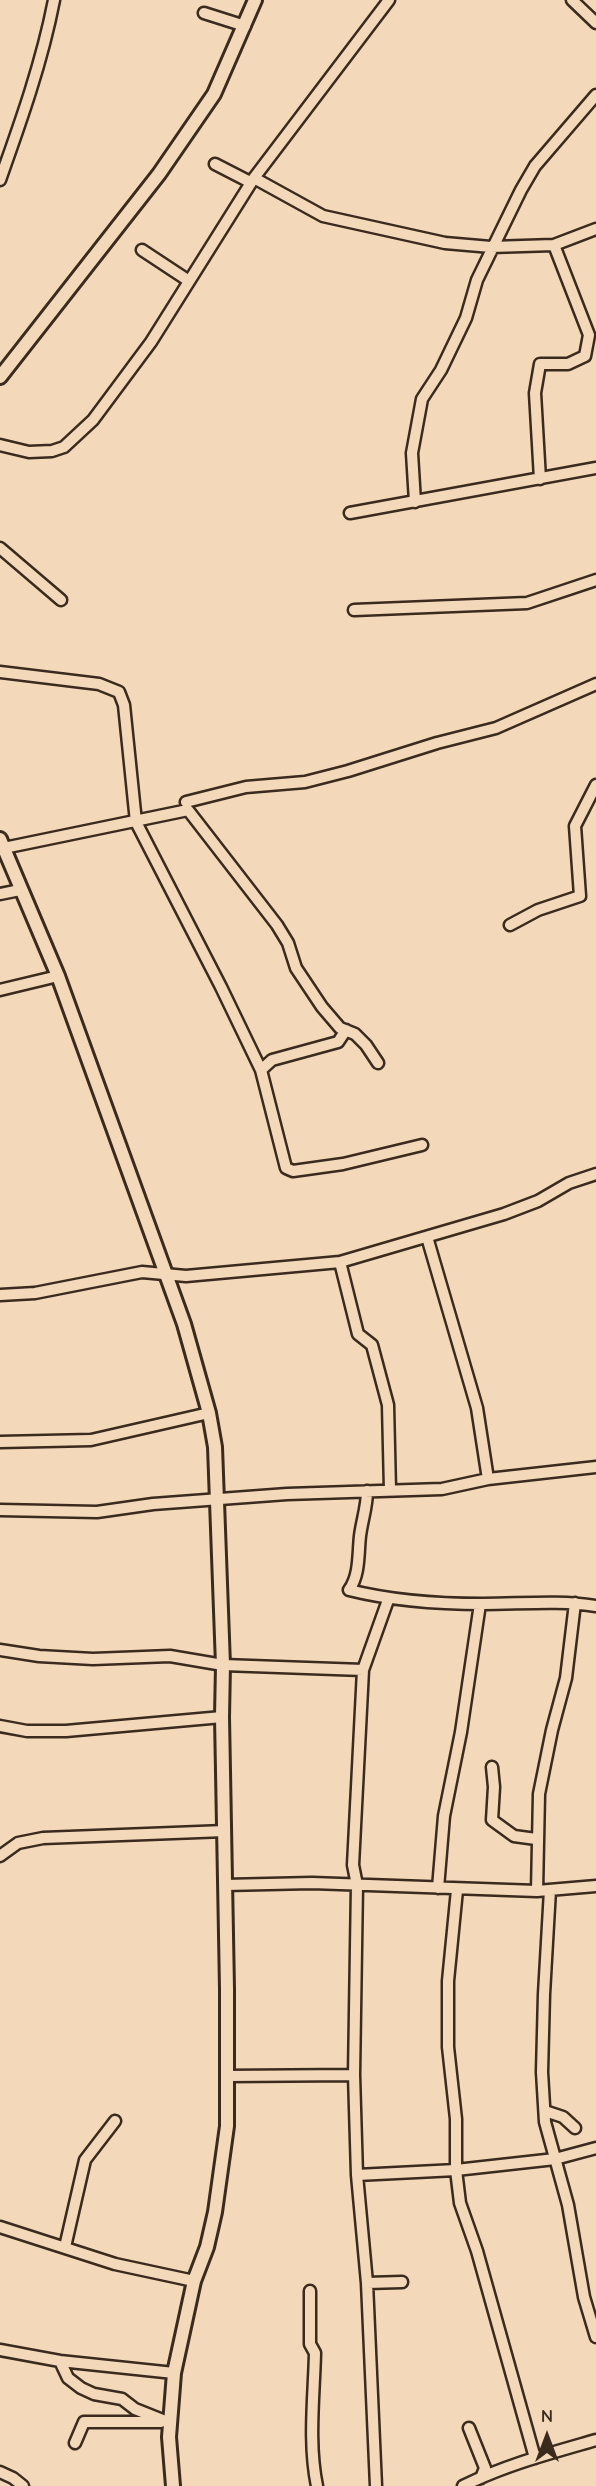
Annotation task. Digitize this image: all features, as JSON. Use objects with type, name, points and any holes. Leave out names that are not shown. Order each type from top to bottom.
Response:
[{"type":"street","points":[[0,180],[26,106],[48,31],[54,0]]},
{"type":"street","points":[[1,374],[159,174],[214,94],[255,0]]},
{"type":"street","points":[[0,445],[43,453],[64,447],[93,420],[151,342],[252,180],[389,0]]},
{"type":"street","points":[[572,0],[596,23]]},
{"type":"street","points":[[204,12],[245,26]]},
{"type":"street","points":[[415,502],[412,453],[422,399],[441,370],[467,318],[477,280],[491,247],[535,166],[596,95]]},
{"type":"street","points":[[215,164],[323,216],[445,243],[491,247],[554,245],[596,229]]},
{"type":"street","points":[[540,479],[535,393],[540,364],[568,364],[585,356],[589,341],[582,314],[554,245]]},
{"type":"street","points":[[142,250],[189,282]]},
{"type":"street","points":[[350,513],[596,468]]},
{"type":"street","points":[[0,548],[61,600]]},
{"type":"street","points":[[354,610],[527,603],[596,580]]},
{"type":"street","points":[[0,672],[99,684],[119,692],[124,705],[136,822],[261,1070],[286,1168],[289,1170],[343,1164],[422,1145]]},
{"type":"street","points":[[186,802],[246,787],[305,782],[348,771],[496,728],[596,684]]},
{"type":"street","points":[[510,925],[538,910],[580,895],[575,826],[596,785]]},
{"type":"street","points":[[173,2486],[169,2423],[174,2373],[194,2281],[207,2248],[221,2180],[227,2126],[223,1665],[215,1447],[209,1413],[184,1324],[58,976],[2,844],[136,822],[188,810],[277,925],[288,943],[296,968],[322,1007],[342,1031],[355,1034],[366,1045],[378,1063]]},
{"type":"street","points":[[0,894],[20,890]]},
{"type":"street","points":[[0,990],[58,976]]},
{"type":"street","points":[[261,1070],[272,1060],[338,1042],[342,1031]]},
{"type":"street","points":[[0,1295],[46,1291],[142,1272],[186,1276],[340,1262],[504,1214],[538,1201],[569,1183],[596,1174]]},
{"type":"street","points":[[427,1237],[477,1408],[488,1479]]},
{"type":"street","points":[[340,1262],[358,1334],[372,1345],[388,1405],[390,1490]]},
{"type":"street","points":[[0,1442],[91,1440],[209,1413]]},
{"type":"street","points":[[0,1510],[97,1512],[153,1504],[287,1494],[442,1489],[488,1479],[596,1467]]},
{"type":"street","points":[[367,1491],[355,1578],[349,1590],[388,1600],[480,1604],[575,1603],[596,1606]]},
{"type":"street","points":[[376,2486],[367,2283],[357,2175],[354,2075],[357,1885],[353,1865],[363,1670],[388,1600]]},
{"type":"street","points":[[537,1891],[539,1794],[566,1678],[575,1603]]},
{"type":"street","points":[[438,1888],[443,1816],[461,1732],[480,1604]]},
{"type":"street","points":[[0,1650],[39,1656],[170,1656],[223,1665],[363,1670]]},
{"type":"street","points":[[0,1727],[27,1731],[66,1731],[222,1717]]},
{"type":"street","points":[[492,1767],[492,1820],[514,1836],[536,1839]]},
{"type":"street","points":[[0,1856],[18,1843],[43,1838],[225,1831]]},
{"type":"street","points":[[225,1885],[312,1882],[457,1890],[537,1891],[596,1886]]},
{"type":"street","points":[[457,1890],[448,1981],[448,2047],[456,2119],[456,2170],[460,2203],[477,2251],[535,2458]]},
{"type":"street","points":[[550,1890],[542,2072],[545,2111],[568,2205],[584,2297],[596,2337]]},
{"type":"street","points":[[227,2076],[354,2075]]},
{"type":"street","points":[[545,2111],[563,2117],[575,2128]]},
{"type":"street","points":[[65,2247],[85,2160],[115,2121]]},
{"type":"street","points":[[357,2175],[456,2170],[555,2159],[596,2148]]},
{"type":"street","points":[[0,2227],[115,2264],[194,2281]]},
{"type":"street","points":[[367,2283],[402,2282]]},
{"type":"street","points":[[310,2291],[310,2344],[315,2353],[314,2470],[317,2486]]},
{"type":"street","points":[[0,2350],[60,2361],[174,2373]]},
{"type":"street","points":[[60,2361],[68,2378],[80,2388],[93,2395],[122,2399],[135,2409],[169,2423]]},
{"type":"street","points":[[75,2443],[84,2421],[169,2423]]},
{"type":"street","points":[[469,2428],[485,2468],[483,2476],[474,2486]]},
{"type":"street","points":[[463,2486],[535,2458],[596,2440]]},
{"type":"street","points":[[0,2472],[23,2486]]}]
